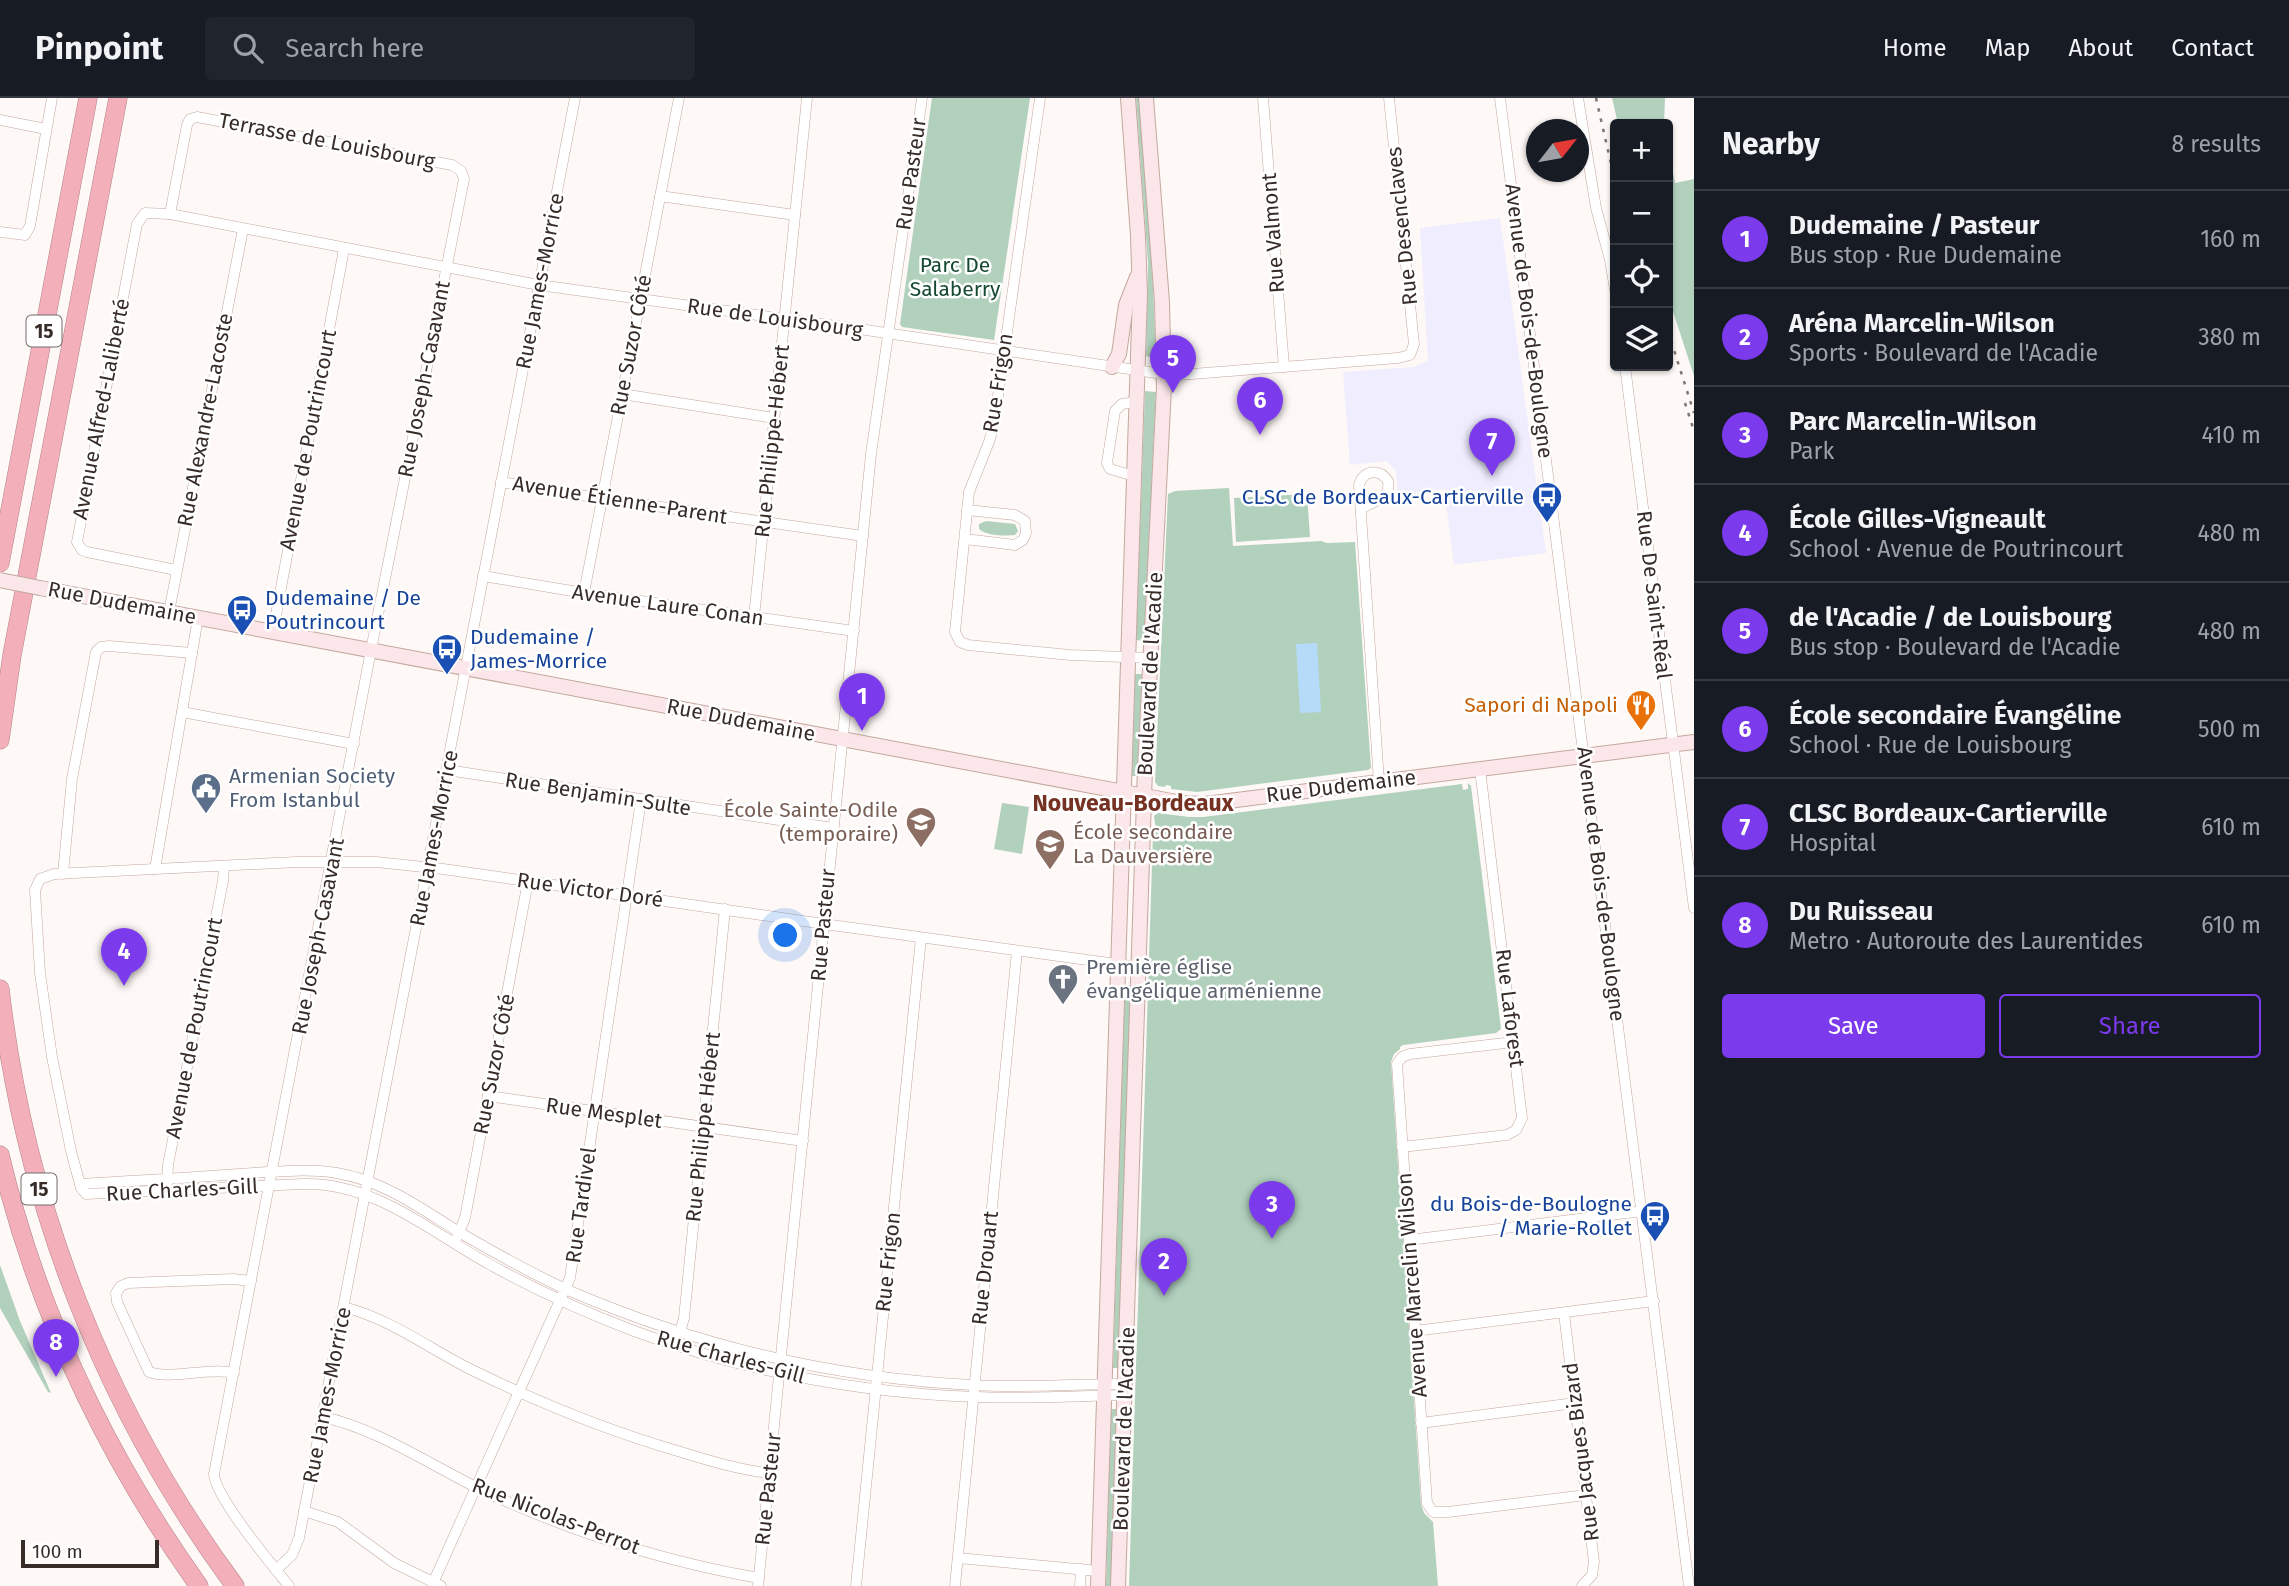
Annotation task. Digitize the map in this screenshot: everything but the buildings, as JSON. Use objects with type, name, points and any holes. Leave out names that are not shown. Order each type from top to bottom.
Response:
[{"type":"highway","name":"15","points":[[0,563],[89,98]]},
{"type":"highway","name":"15","points":[[0,740],[12,655],[118,98]]},
{"type":"highway","points":[[106,161],[131,98]]},
{"type":"highway","name":"15","points":[[0,989],[10,1060],[26,1141],[51,1231],[76,1300],[110,1379],[147,1451],[183,1511],[235,1586]]},
{"type":"highway","name":"15","points":[[0,1155],[41,1289],[83,1390],[134,1486],[199,1586]]},
{"type":"main road","name":"Boulevard de l'Acadie","points":[[1098,1586],[1138,371],[1140,269],[1128,98]]},
{"type":"main road","name":"Boulevard de l'Acadie","points":[[1118,1586],[1144,797],[1163,374],[1161,285],[1146,98]]},
{"type":"main road","points":[[1112,366],[1119,354],[1126,305],[1140,269]]},
{"type":"main road","name":"Rue Dudemaine","points":[[0,580],[1182,803],[1202,804],[1694,742]]},
{"type":"street","points":[[0,232],[25,235],[30,226],[52,98]]},
{"type":"street","name":"Rue James-Morrice","points":[[276,1570],[295,1551],[304,1511],[575,98]]},
{"type":"street","name":"Rue Suzor Côté","points":[[584,593],[679,98]]},
{"type":"street","name":"Rue Philippe-Hébert","points":[[754,617],[807,98]]},
{"type":"street","name":"Rue Pasteur","points":[[758,1582],[873,436],[922,98]]},
{"type":"street","name":"Rue Frigon","points":[[1040,98],[992,432],[970,488],[956,635],[960,642],[968,645],[1059,654],[1150,658]]},
{"type":"street","name":"Rue Valmont","points":[[1263,98],[1284,367]]},
{"type":"street","name":"Rue Desenclaves","points":[[1390,98],[1414,344],[1412,353]]},
{"type":"street","name":"Avenue de Bois-de-Boulogne","points":[[1500,98],[1689,1586]]},
{"type":"street","points":[[1578,98],[1596,208],[1610,268]]},
{"type":"street","name":"Terrasse de Louisbourg","points":[[170,215],[187,125],[190,119],[195,117],[440,163],[456,167],[464,179],[446,268]]},
{"type":"street","points":[[0,120],[46,129]]},
{"type":"street","points":[[660,196],[795,215]]},
{"type":"street","name":"Rue de Louisbourg","points":[[143,215],[150,212],[170,215],[539,285],[1163,374],[1403,358],[1412,353]]},
{"type":"street","name":"Avenue Alfred-Laliberté","points":[[143,215],[137,224],[77,542],[84,551],[176,570]]},
{"type":"street","name":"Rue Alexandre-Lacoste","points":[[169,612],[243,229]]},
{"type":"street","name":"Avenue de Poutrincourt","points":[[273,631],[344,249]]},
{"type":"street","name":"Rue Joseph-Casavant","points":[[276,1570],[214,1480],[446,268]]},
{"type":"street","name":"Rue De Saint-Réal","points":[[1626,371],[1694,908]]},
{"type":"street","points":[[622,394],[775,418]]},
{"type":"street","points":[[1134,476],[1110,469],[1107,463],[1115,411],[1122,404],[1136,402]]},
{"type":"street","name":"Avenue Étienne-Parent","points":[[501,482],[863,536]]},
{"type":"street","points":[[1361,509],[1379,782]]},
{"type":"street","points":[[965,539],[1015,545],[1023,540],[1026,534],[1026,523],[1017,515],[967,510]]},
{"type":"street","name":"Avenue Laure Conan","points":[[484,576],[584,593],[854,631]]},
{"type":"street","points":[[155,869],[198,618]]},
{"type":"street","points":[[63,874],[72,779],[96,652],[101,647],[110,646],[192,653]]},
{"type":"street","points":[[182,712],[354,744]]},
{"type":"street","name":"Rue Laforest","points":[[1402,1147],[1504,1136],[1516,1130],[1523,1115],[1480,769]]},
{"type":"street","name":"Rue Benjamin-Sulte","points":[[447,770],[833,828]]},
{"type":"street","name":"Rue Tardivel","points":[[437,1584],[477,1488],[567,1289],[571,1274],[640,800]]},
{"type":"street","name":"Rue Victor Doré","points":[[80,1184],[64,1120],[46,1018],[35,895],[36,884],[48,875],[363,861],[528,881],[1139,967]]},
{"type":"street","name":"Avenue de Poutrincourt","points":[[168,1191],[167,1179],[223,881],[223,866]]},
{"type":"street","name":"Rue Suzor Côté","points":[[454,1244],[465,1218],[528,881]]},
{"type":"street","name":"Rue Philippe Hébert","points":[[676,1344],[684,1318],[725,909]]},
{"type":"street","name":"Rue Frigon","points":[[856,1586],[920,938]]},
{"type":"street","name":"Rue Drouart","points":[[955,1586],[1017,951]]},
{"type":"street","name":"Avenue Marcelin Wilson","points":[[1514,1042],[1404,1056],[1398,1060],[1427,1503],[1431,1511],[1436,1513],[1586,1495]]},
{"type":"street","name":"Rue Mesplet","points":[[488,1096],[803,1141]]},
{"type":"street","name":"Rue Charles-Gill","points":[[1104,1390],[974,1397],[876,1389],[676,1344],[621,1326],[561,1301],[454,1244],[390,1206],[351,1189],[319,1184],[269,1185],[88,1195],[80,1184],[272,1172],[326,1172],[368,1181],[397,1193],[460,1232],[567,1289],[680,1333],[780,1366],[974,1385],[1125,1390]]},
{"type":"street","points":[[1409,1240],[1643,1210]]},
{"type":"street","points":[[234,1373],[213,1370],[163,1374],[149,1372],[117,1302],[116,1293],[121,1286],[128,1283],[233,1279],[251,1281]]},
{"type":"street","points":[[1415,1331],[1654,1301]]},
{"type":"street","points":[[344,1307],[385,1321],[449,1358],[520,1393],[584,1419],[656,1445],[769,1473]]},
{"type":"street","name":"Rue Jacques Bizard","points":[[1564,1313],[1594,1566],[1590,1578],[1581,1586]]},
{"type":"street","points":[[1421,1423],[1575,1403]]},
{"type":"street","name":"Rue Nicolas-Perrot","points":[[323,1417],[361,1428],[477,1488],[534,1513],[629,1546],[758,1582]]},
{"type":"street","points":[[304,1511],[338,1522],[394,1563],[437,1584]]},
{"type":"street","points":[[958,1558],[1098,1571]]},
{"type":"street","points":[[1080,1586],[1081,1569]]},
{"type":"street","points":[[276,1570],[289,1586]]},
{"type":"shaded area","points":[[1500,218],[1546,553],[1454,565],[1444,489],[1398,494],[1396,471],[1387,461],[1350,465],[1343,372],[1414,367],[1428,361],[1420,228]]},
{"type":"green space","name":"Parc De Salaberry","points":[[932,98],[1030,98],[994,340],[902,327],[900,324]]},
{"type":"green space","points":[[1136,98],[1139,98],[1156,358],[1146,356],[1148,263]]},
{"type":"green space","points":[[1612,98],[1665,98],[1664,119],[1617,119]]},
{"type":"green space","points":[[1673,173],[1675,183],[1694,179],[1694,376],[1673,311]]},
{"type":"green space","points":[[1145,391],[1156,392],[1144,641],[1136,640]]},
{"type":"green space","points":[[1229,488],[1233,546],[1321,541],[1355,542],[1371,768],[1368,770],[1197,792],[1171,789],[1171,786],[1166,785],[1158,786],[1155,782],[1168,494],[1175,491]]},
{"type":"green space","points":[[1307,494],[1310,537],[1236,542],[1234,498]]},
{"type":"green space","points":[[986,521],[1015,524],[1018,531],[1015,535],[987,533],[979,529],[979,524]]},
{"type":"green space","points":[[1135,674],[1142,674],[1137,776],[1132,776]]},
{"type":"green space","points":[[1468,783],[1471,786],[1501,1029],[1496,1033],[1403,1045],[1394,1054],[1391,1062],[1421,1504],[1424,1513],[1433,1522],[1438,1586],[1129,1586],[1153,833],[1156,831],[1154,816],[1158,813],[1203,817],[1462,784],[1463,790],[1468,789]]},
{"type":"green space","points":[[1002,803],[1029,807],[1022,854],[994,849]]},
{"type":"green space","points":[[1125,985],[1131,985],[1118,1368],[1113,1368]]},
{"type":"green space","points":[[0,1265],[20,1321],[51,1393],[0,1308]]},
{"type":"green space","points":[[1111,1409],[1117,1409],[1111,1586],[1106,1586]]},
{"type":"water","points":[[1317,643],[1321,712],[1300,713],[1296,644]]},
{"type":"railway","points":[[1596,98],[1610,159]]},
{"type":"railway","points":[[1673,347],[1694,413]]},
{"type":"railway","points":[[1685,403],[1694,431]]},
{"type":"place","name":"de l'Acadie / de Louisbourg","points":[[1173,393]]},
{"type":"place","name":"École secondaire Évangéline","points":[[1260,435]]},
{"type":"place","name":"CLSC Bordeaux-Cartierville","points":[[1492,476]]},
{"type":"place","name":"CLSC de Bordeaux-Cartierville","points":[[1547,524]]},
{"type":"place","name":"Dudemaine / De Poutrincourt","points":[[242,637]]},
{"type":"place","name":"Dudemaine / James-Morrice","points":[[447,676]]},
{"type":"place","name":"Dudemaine / Pasteur","points":[[862,731]]},
{"type":"place","name":"Sapori di Napoli","points":[[1641,732]]},
{"type":"place","name":"Armenian Society From Istanbul","points":[[206,815]]},
{"type":"place","name":"École Sainte-Odile (temporaire)","points":[[921,849]]},
{"type":"place","name":"École secondaire La Dauversière","points":[[1050,871]]},
{"type":"place","name":"École Gilles-Vigneault","points":[[124,986]]},
{"type":"place","name":"Première église évangélique arménienne","points":[[1063,1006]]},
{"type":"place","name":"Parc Marcelin-Wilson","points":[[1272,1239]]},
{"type":"place","name":"du Bois-de-Boulogne / Marie-Rollet","points":[[1655,1243]]},
{"type":"place","name":"Aréna Marcelin-Wilson","points":[[1164,1296]]},
{"type":"place","name":"Du Ruisseau","points":[[56,1377]]},
{"type":"district","name":"Nouveau-Bordeaux","points":[[1133,803]]}]
